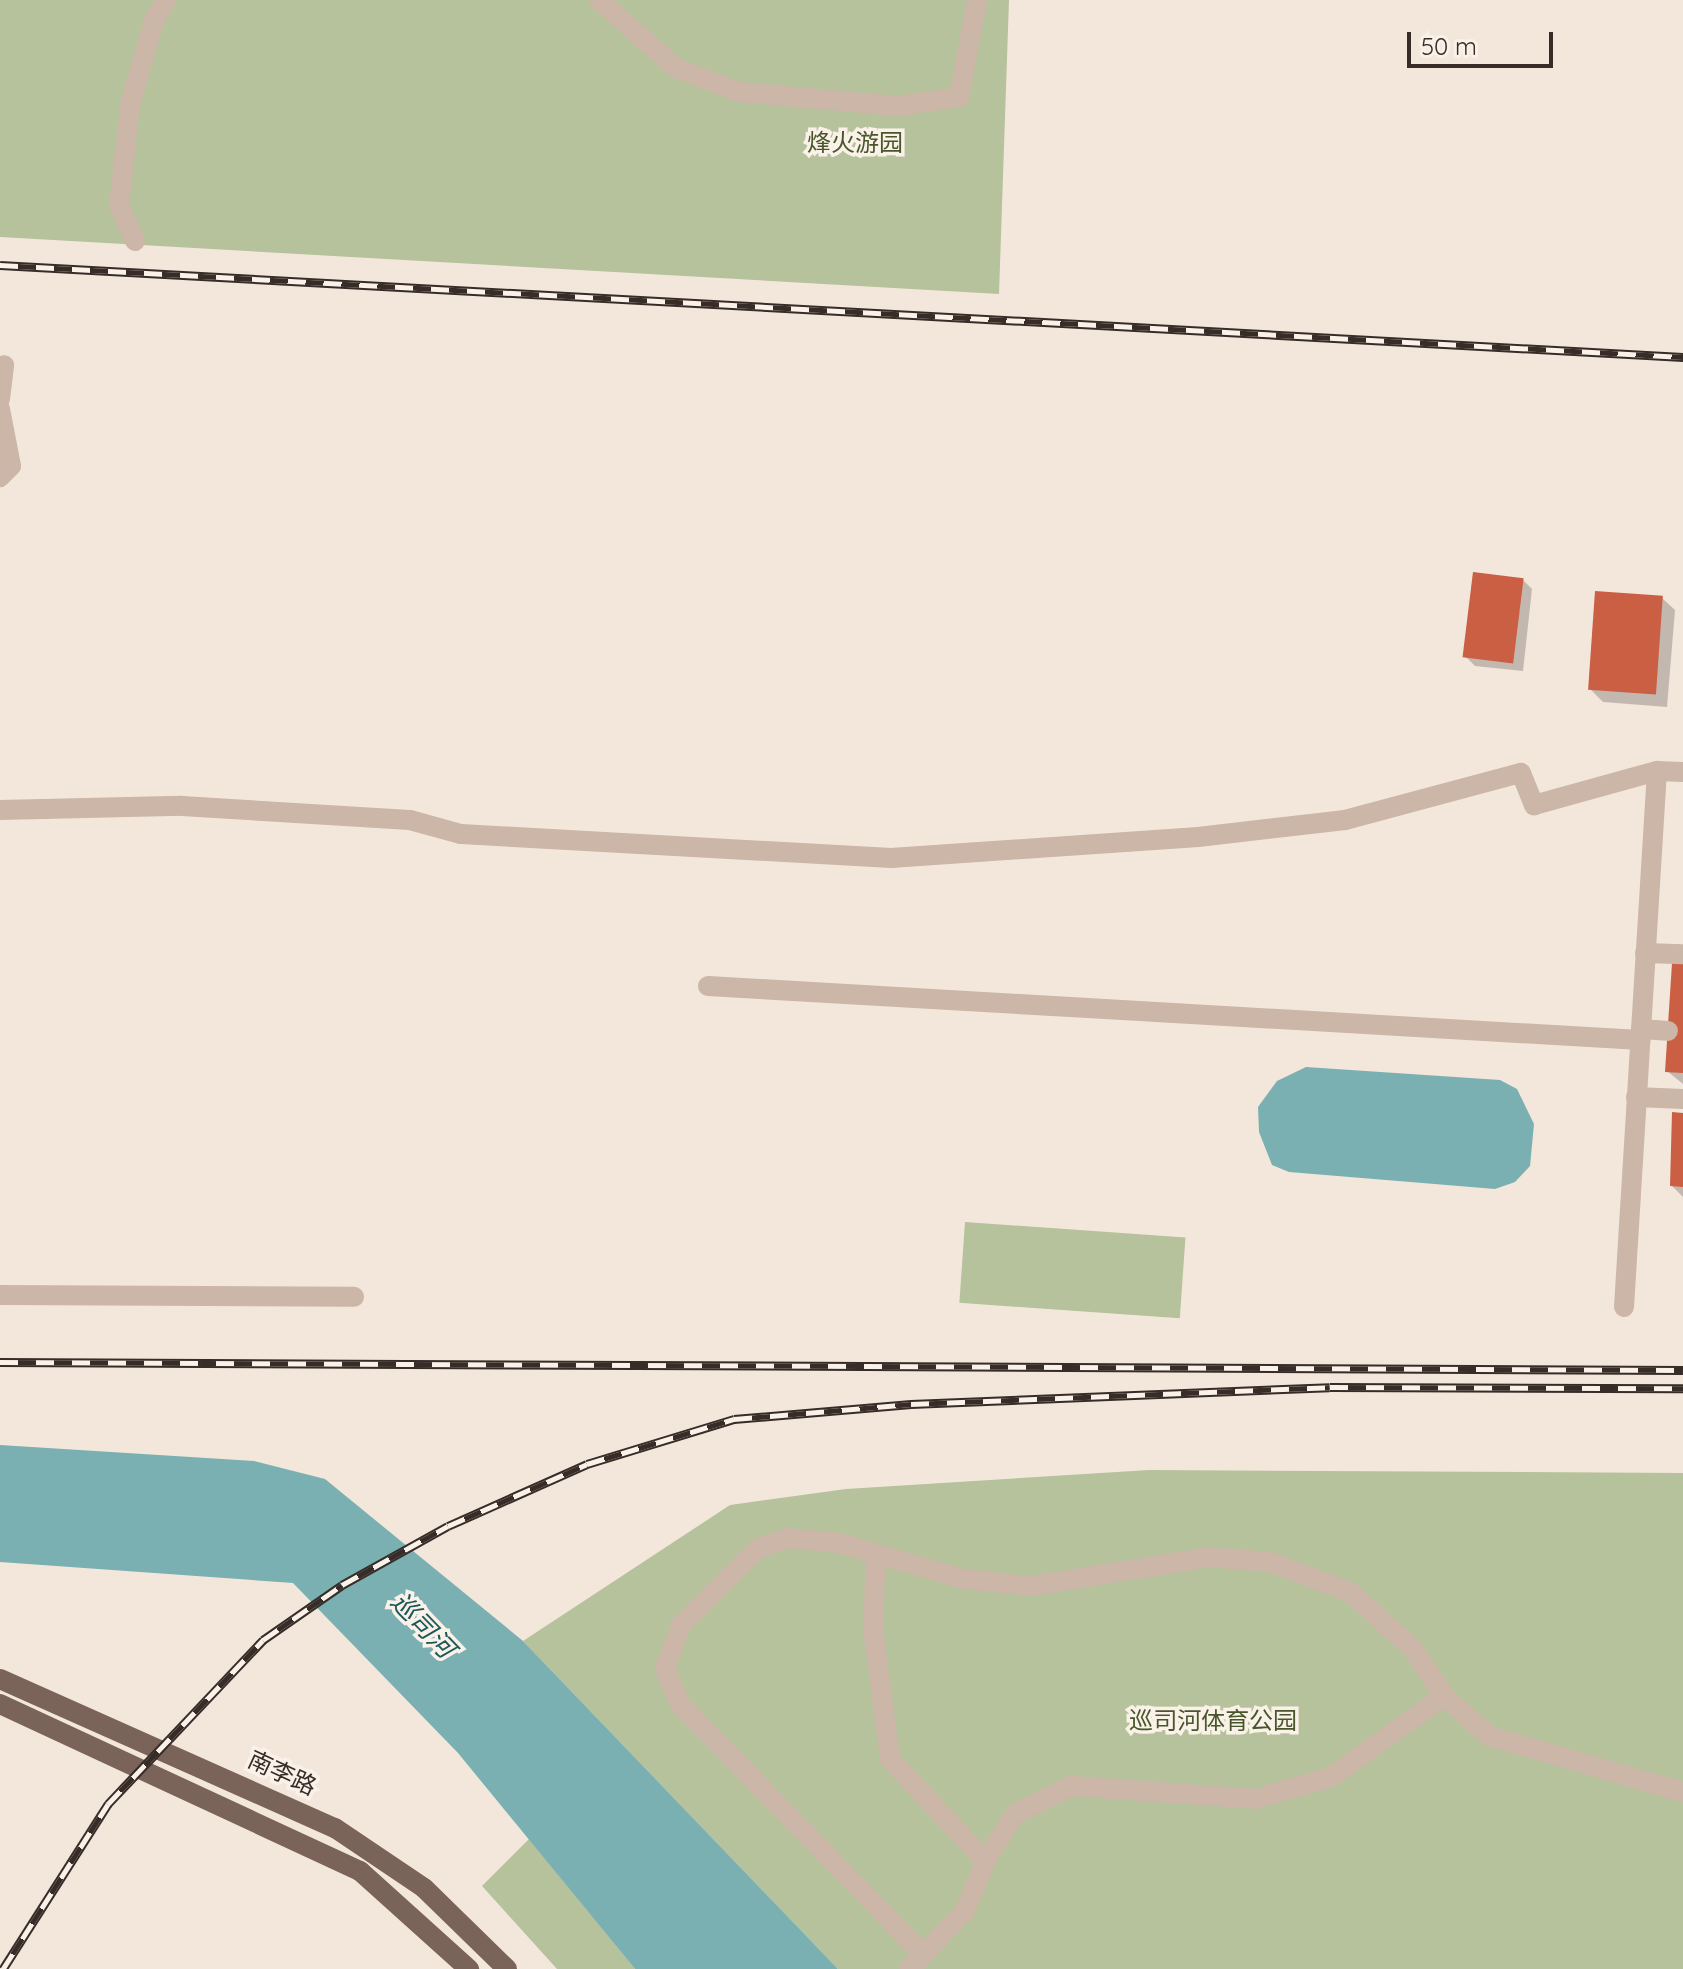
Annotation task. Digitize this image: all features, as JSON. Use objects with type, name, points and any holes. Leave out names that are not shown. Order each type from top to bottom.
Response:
[{"type":"main road","name":"南李路","points":[[0,1679],[335,1828],[424,1888],[507,1969]]},
{"type":"main road","points":[[0,1704],[360,1871],[469,1969]]},
{"type":"street","points":[[135,241],[119,205],[130,105],[154,21],[166,0]]},
{"type":"street","points":[[599,0],[676,68],[739,92],[898,106],[959,97],[977,0]]},
{"type":"street","points":[[0,399],[4,365]]},
{"type":"street","points":[[0,409],[11,466],[0,477]]},
{"type":"street","points":[[1624,1307],[1657,771]]},
{"type":"street","points":[[0,810],[182,806],[410,820],[461,834],[891,858],[1198,837],[1345,820],[1521,773],[1534,805],[1657,771],[1683,772]]},
{"type":"street","points":[[1645,953],[1683,954]]},
{"type":"street","points":[[708,986],[1641,1035],[1668,1031]]},
{"type":"street","points":[[1636,1097],[1683,1099]]},
{"type":"street","points":[[0,1295],[354,1297]]},
{"type":"street","points":[[1444,1696],[1331,1777],[1255,1799],[1071,1786],[1015,1814],[985,1861],[964,1912],[917,1962],[680,1704],[665,1668],[681,1625],[757,1549],[787,1538],[839,1543],[963,1579],[1031,1586],[1210,1557],[1269,1562],[1350,1592],[1413,1649],[1444,1696],[1489,1736],[1683,1792]]},
{"type":"street","points":[[876,1554],[873,1629],[890,1759],[985,1861]]},
{"type":"green space","name":"烽火游园","points":[[0,0],[1009,0],[999,294],[0,237]]},
{"type":"green space","points":[[965,1222],[1185,1237],[1180,1318],[959,1303]]},
{"type":"green space","name":"巡司河体育公园","points":[[1149,1470],[1683,1473],[1683,1969],[838,1969],[523,1641],[730,1505],[846,1489]]},
{"type":"green space","points":[[529,1839],[635,1969],[557,1969],[482,1886]]},
{"type":"water","points":[[1306,1067],[1500,1080],[1517,1089],[1534,1124],[1530,1166],[1515,1182],[1495,1189],[1289,1172],[1272,1165],[1259,1132],[1258,1107],[1277,1081]]},
{"type":"water","name":"巡司河","points":[[0,1445],[254,1461],[325,1479],[523,1641],[838,1969],[635,1969],[458,1753],[293,1583],[0,1562]]},
{"type":"building","points":[[1473,572],[1524,578],[1513,664],[1463,657]]},
{"type":"building","points":[[1595,591],[1663,596],[1656,695],[1588,690]]},
{"type":"building","points":[[1672,963],[1683,963],[1683,1073],[1665,1072]]},
{"type":"building","points":[[1672,1112],[1683,1113],[1683,1187],[1670,1186]]},
{"type":"railway","points":[[0,265],[1683,357]]},
{"type":"railway","points":[[0,1362],[1683,1370]]},
{"type":"railway","points":[[3,1969],[108,1804],[263,1640],[342,1585],[448,1526],[587,1464],[734,1419],[911,1404],[1330,1387],[1683,1388]]}]
